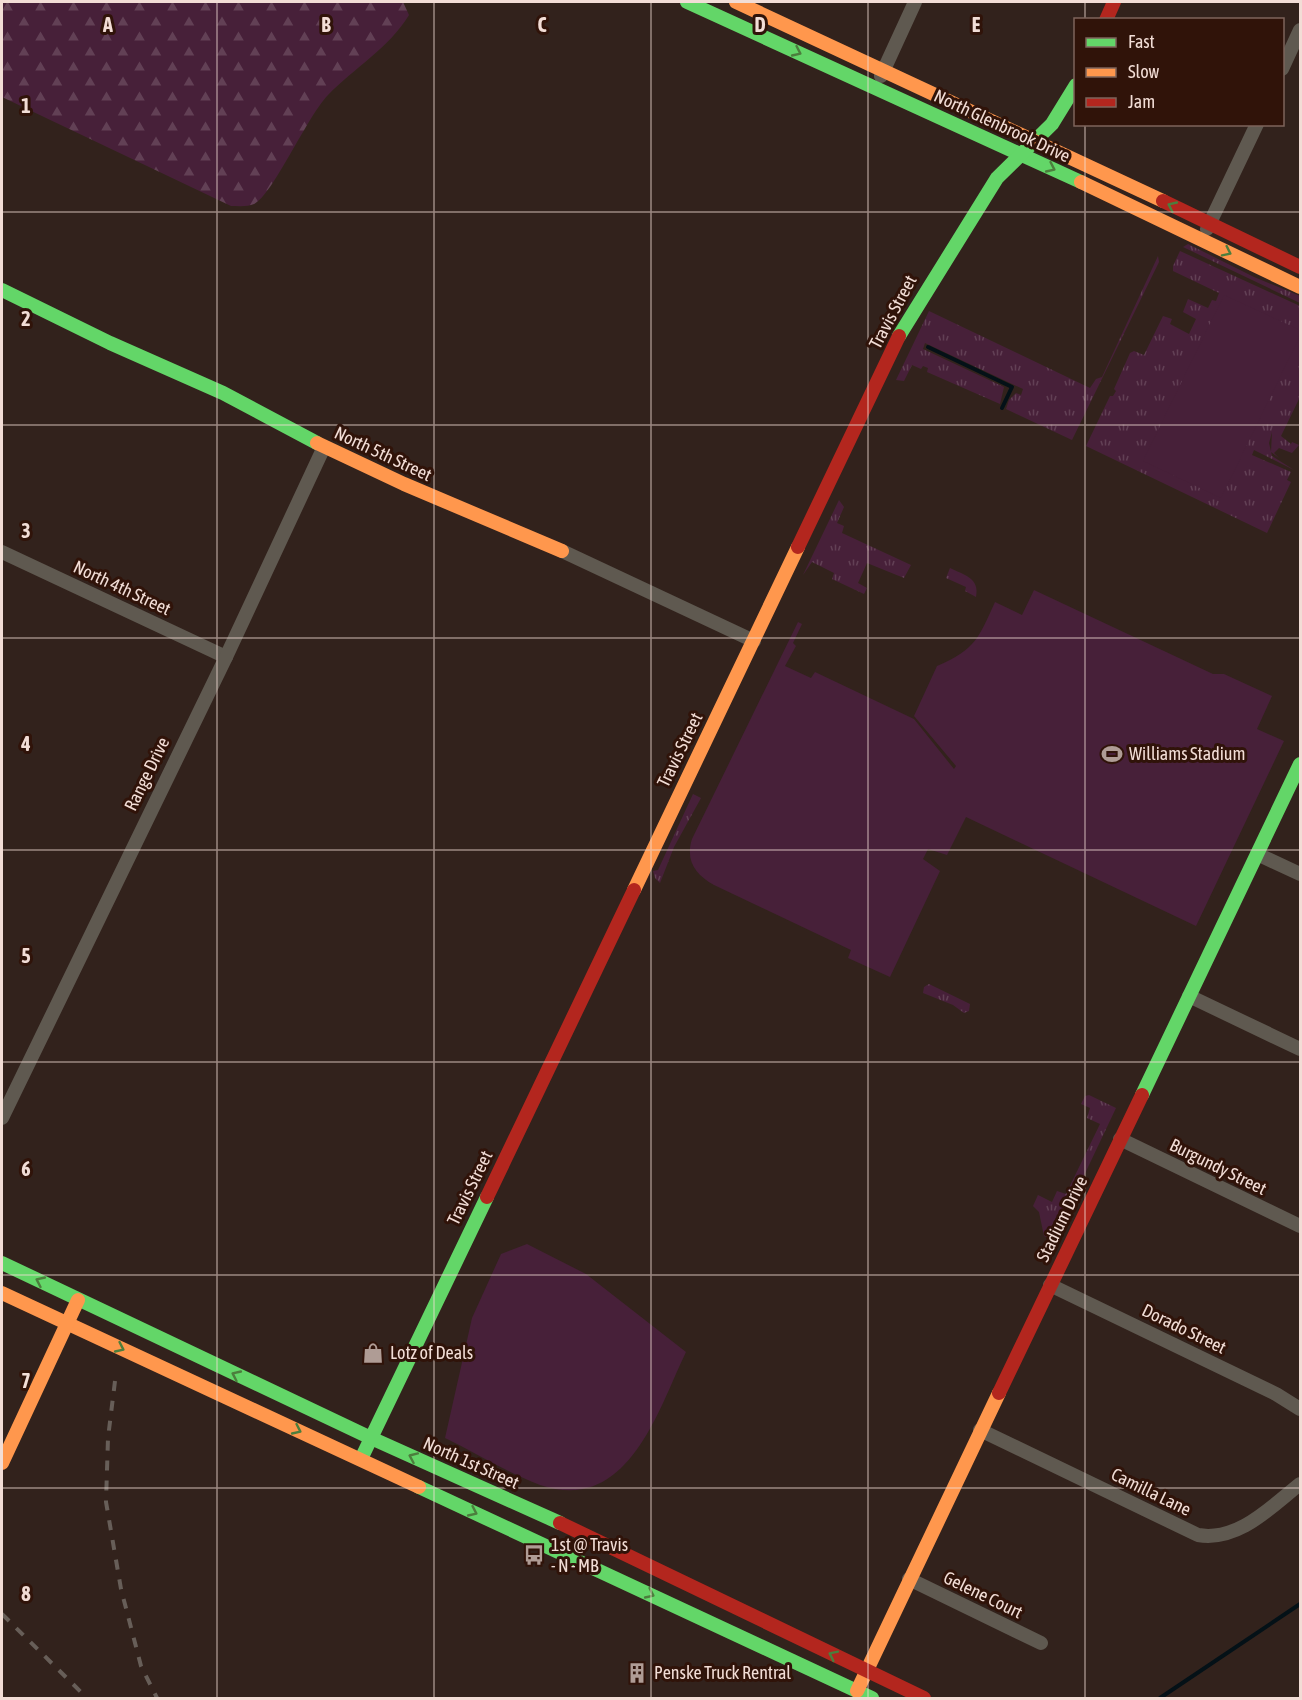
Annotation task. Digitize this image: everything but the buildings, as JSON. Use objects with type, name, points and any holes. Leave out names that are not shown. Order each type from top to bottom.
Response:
[{"type":"main road","name":"North Glenbrook Drive","points":[[687,2],[715,7],[875,89],[1020,153],[1300,287]]},
{"type":"main road","name":"North Glenbrook Drive","points":[[736,2],[1036,140],[1300,267]]},
{"type":"main road","points":[[1107,18],[1114,2]]},
{"type":"main road","name":"Travis Street","points":[[360,1459],[911,312],[985,195],[1020,153],[1036,140],[1065,106],[1074,89]]},
{"type":"main road","name":"North 5th Street","points":[[2,290],[110,343],[223,393],[324,447],[462,510],[562,551]]},
{"type":"main road","name":"Stadium Drive","points":[[857,1691],[1300,764]]},
{"type":"main road","name":"North 1st Street","points":[[2,1263],[371,1438],[525,1507],[924,1698]]},
{"type":"main road","points":[[2,1293],[872,1698]]},
{"type":"main road","points":[[2,1463],[78,1299]]},
{"type":"main road","points":[[322,1441],[333,1420]]},
{"type":"main road","points":[[514,1530],[525,1507]]},
{"type":"street","points":[[875,89],[915,2]]},
{"type":"street","points":[[1284,65],[1300,30]]},
{"type":"street","points":[[1202,239],[1256,126]]},
{"type":"street","name":"Range Drive","points":[[2,1118],[226,657],[324,447]]},
{"type":"street","name":"North 5th Street","points":[[562,551],[754,641]]},
{"type":"street","name":"North 4th Street","points":[[2,552],[226,657]]},
{"type":"street","points":[[1257,854],[1300,874]]},
{"type":"street","points":[[1189,996],[1300,1049]]},
{"type":"street","name":"Burgundy Street","points":[[1120,1139],[1300,1226]]},
{"type":"street","name":"Dorado Street","points":[[1050,1285],[1265,1388],[1300,1408]]},
{"type":"street","name":"Camilla Lane","points":[[981,1430],[1198,1535],[1215,1538],[1249,1523],[1300,1484]]},
{"type":"street","name":"Gelene Court","points":[[909,1579],[1041,1643]]},
{"type":"green space","points":[[2,2],[403,2],[409,15],[392,38],[338,85],[319,106],[262,198],[252,205],[231,206],[2,97]]},
{"type":"green space","points":[[1188,244],[1254,277],[1300,296],[1300,303],[1183,247]]},
{"type":"green space","points":[[1180,251],[1300,306],[1300,397],[1281,436],[1291,444],[1292,442],[1299,445],[1292,453],[1279,448],[1274,453],[1279,458],[1271,452],[1272,456],[1294,470],[1254,450],[1252,455],[1291,472],[1287,480],[1291,482],[1267,533],[1086,446],[1110,396],[1113,396],[1116,391],[1114,389],[1130,353],[1134,351],[1144,355],[1163,316],[1172,319],[1170,324],[1189,334],[1196,319],[1183,312],[1188,299],[1208,308],[1212,300],[1216,301],[1219,293],[1173,271]],"holes":[[[1272,432],[1271,452],[1269,443]]]},
{"type":"green space","points":[[1158,256],[1159,262],[1072,440],[1006,409],[1009,400],[1016,393],[1021,395],[1023,389],[925,343],[923,349],[1004,387],[1000,404],[927,372],[928,368],[923,366],[921,369],[912,365],[904,381],[896,380],[929,311],[1090,388],[1096,379],[1102,377]]},
{"type":"green space","points":[[1224,295],[1300,330],[1300,336],[1221,498],[1143,461]]},
{"type":"green space","points":[[839,500],[844,507],[837,523],[844,526],[842,533],[911,565],[904,578],[867,563],[858,583],[867,588],[864,594],[832,579],[834,573],[812,562],[803,575]]},
{"type":"green space","points":[[950,568],[973,581],[976,585],[976,597],[965,591],[966,587],[946,578]]},
{"type":"green space","points":[[1034,590],[1213,674],[1224,674],[1272,696],[1257,729],[1284,741],[1196,926],[966,817],[947,855],[928,849],[923,859],[940,871],[890,977],[848,958],[851,950],[714,885],[697,872],[691,861],[692,839],[798,622],[802,624],[793,643],[796,646],[785,666],[811,678],[815,672],[914,719],[954,769],[956,766],[914,716],[937,666],[960,654],[974,642],[995,602],[1022,615]]},
{"type":"green space","points":[[693,794],[701,798],[674,847],[660,883],[653,871],[658,870]]},
{"type":"green space","points":[[929,984],[970,1004],[969,1011],[964,1013],[953,1005],[923,993],[924,987]]},
{"type":"green space","points":[[1089,1095],[1116,1108],[1053,1241],[1044,1236],[1039,1212],[1033,1206],[1038,1195],[1052,1202],[1057,1191],[1066,1194],[1100,1124],[1087,1118],[1090,1108],[1081,1104],[1085,1096]]},
{"type":"green space","points":[[527,1244],[586,1274],[686,1352],[651,1427],[636,1452],[617,1471],[596,1485],[570,1490],[540,1485],[445,1438],[472,1318],[501,1254]]},
{"type":"waterway","points":[[928,347],[1012,387],[1002,408]]},
{"type":"waterway","points":[[1160,1698],[1300,1604]]},
{"type":"railway","points":[[115,1381],[108,1438],[106,1502],[121,1589],[141,1666],[157,1698]]},
{"type":"railway","points":[[2,1614],[87,1698]]},
{"type":"traffic: fast","points":[[687,2],[1081,182]]},
{"type":"traffic: fast","points":[[899,336],[997,178],[1052,124],[1074,88]]},
{"type":"traffic: fast","points":[[2,290],[110,343],[223,393],[317,443]]},
{"type":"traffic: fast","points":[[1142,1095],[1300,764]]},
{"type":"traffic: fast","points":[[361,1459],[487,1197]]},
{"type":"traffic: fast","points":[[2,1263],[371,1438],[560,1523]]},
{"type":"traffic: fast","points":[[419,1487],[872,1698]]},
{"type":"traffic: slow","points":[[736,2],[1163,201]]},
{"type":"traffic: slow","points":[[1081,182],[1300,287]]},
{"type":"traffic: slow","points":[[317,443],[404,484],[562,551]]},
{"type":"traffic: slow","points":[[634,890],[798,547]]},
{"type":"traffic: slow","points":[[2,1293],[419,1487]]},
{"type":"traffic: slow","points":[[2,1463],[78,1300]]},
{"type":"traffic: slow","points":[[857,1691],[999,1393]]},
{"type":"traffic: jam","points":[[1107,18],[1114,2]]},
{"type":"traffic: jam","points":[[1163,201],[1300,267]]},
{"type":"traffic: jam","points":[[798,547],[899,336]]},
{"type":"traffic: jam","points":[[487,1197],[634,890]]},
{"type":"traffic: jam","points":[[999,1393],[1142,1095]]},
{"type":"traffic: jam","points":[[560,1523],[924,1698]]},
{"type":"place","name":"Williams Stadium","points":[[1112,754]]},
{"type":"place","name":"Lotz of Deals","points":[[373,1353]]},
{"type":"place","name":"1st @ Travis - N - MB","points":[[534,1555]]},
{"type":"place","name":"Penske Truck Rentral","points":[[637,1673]]}]
